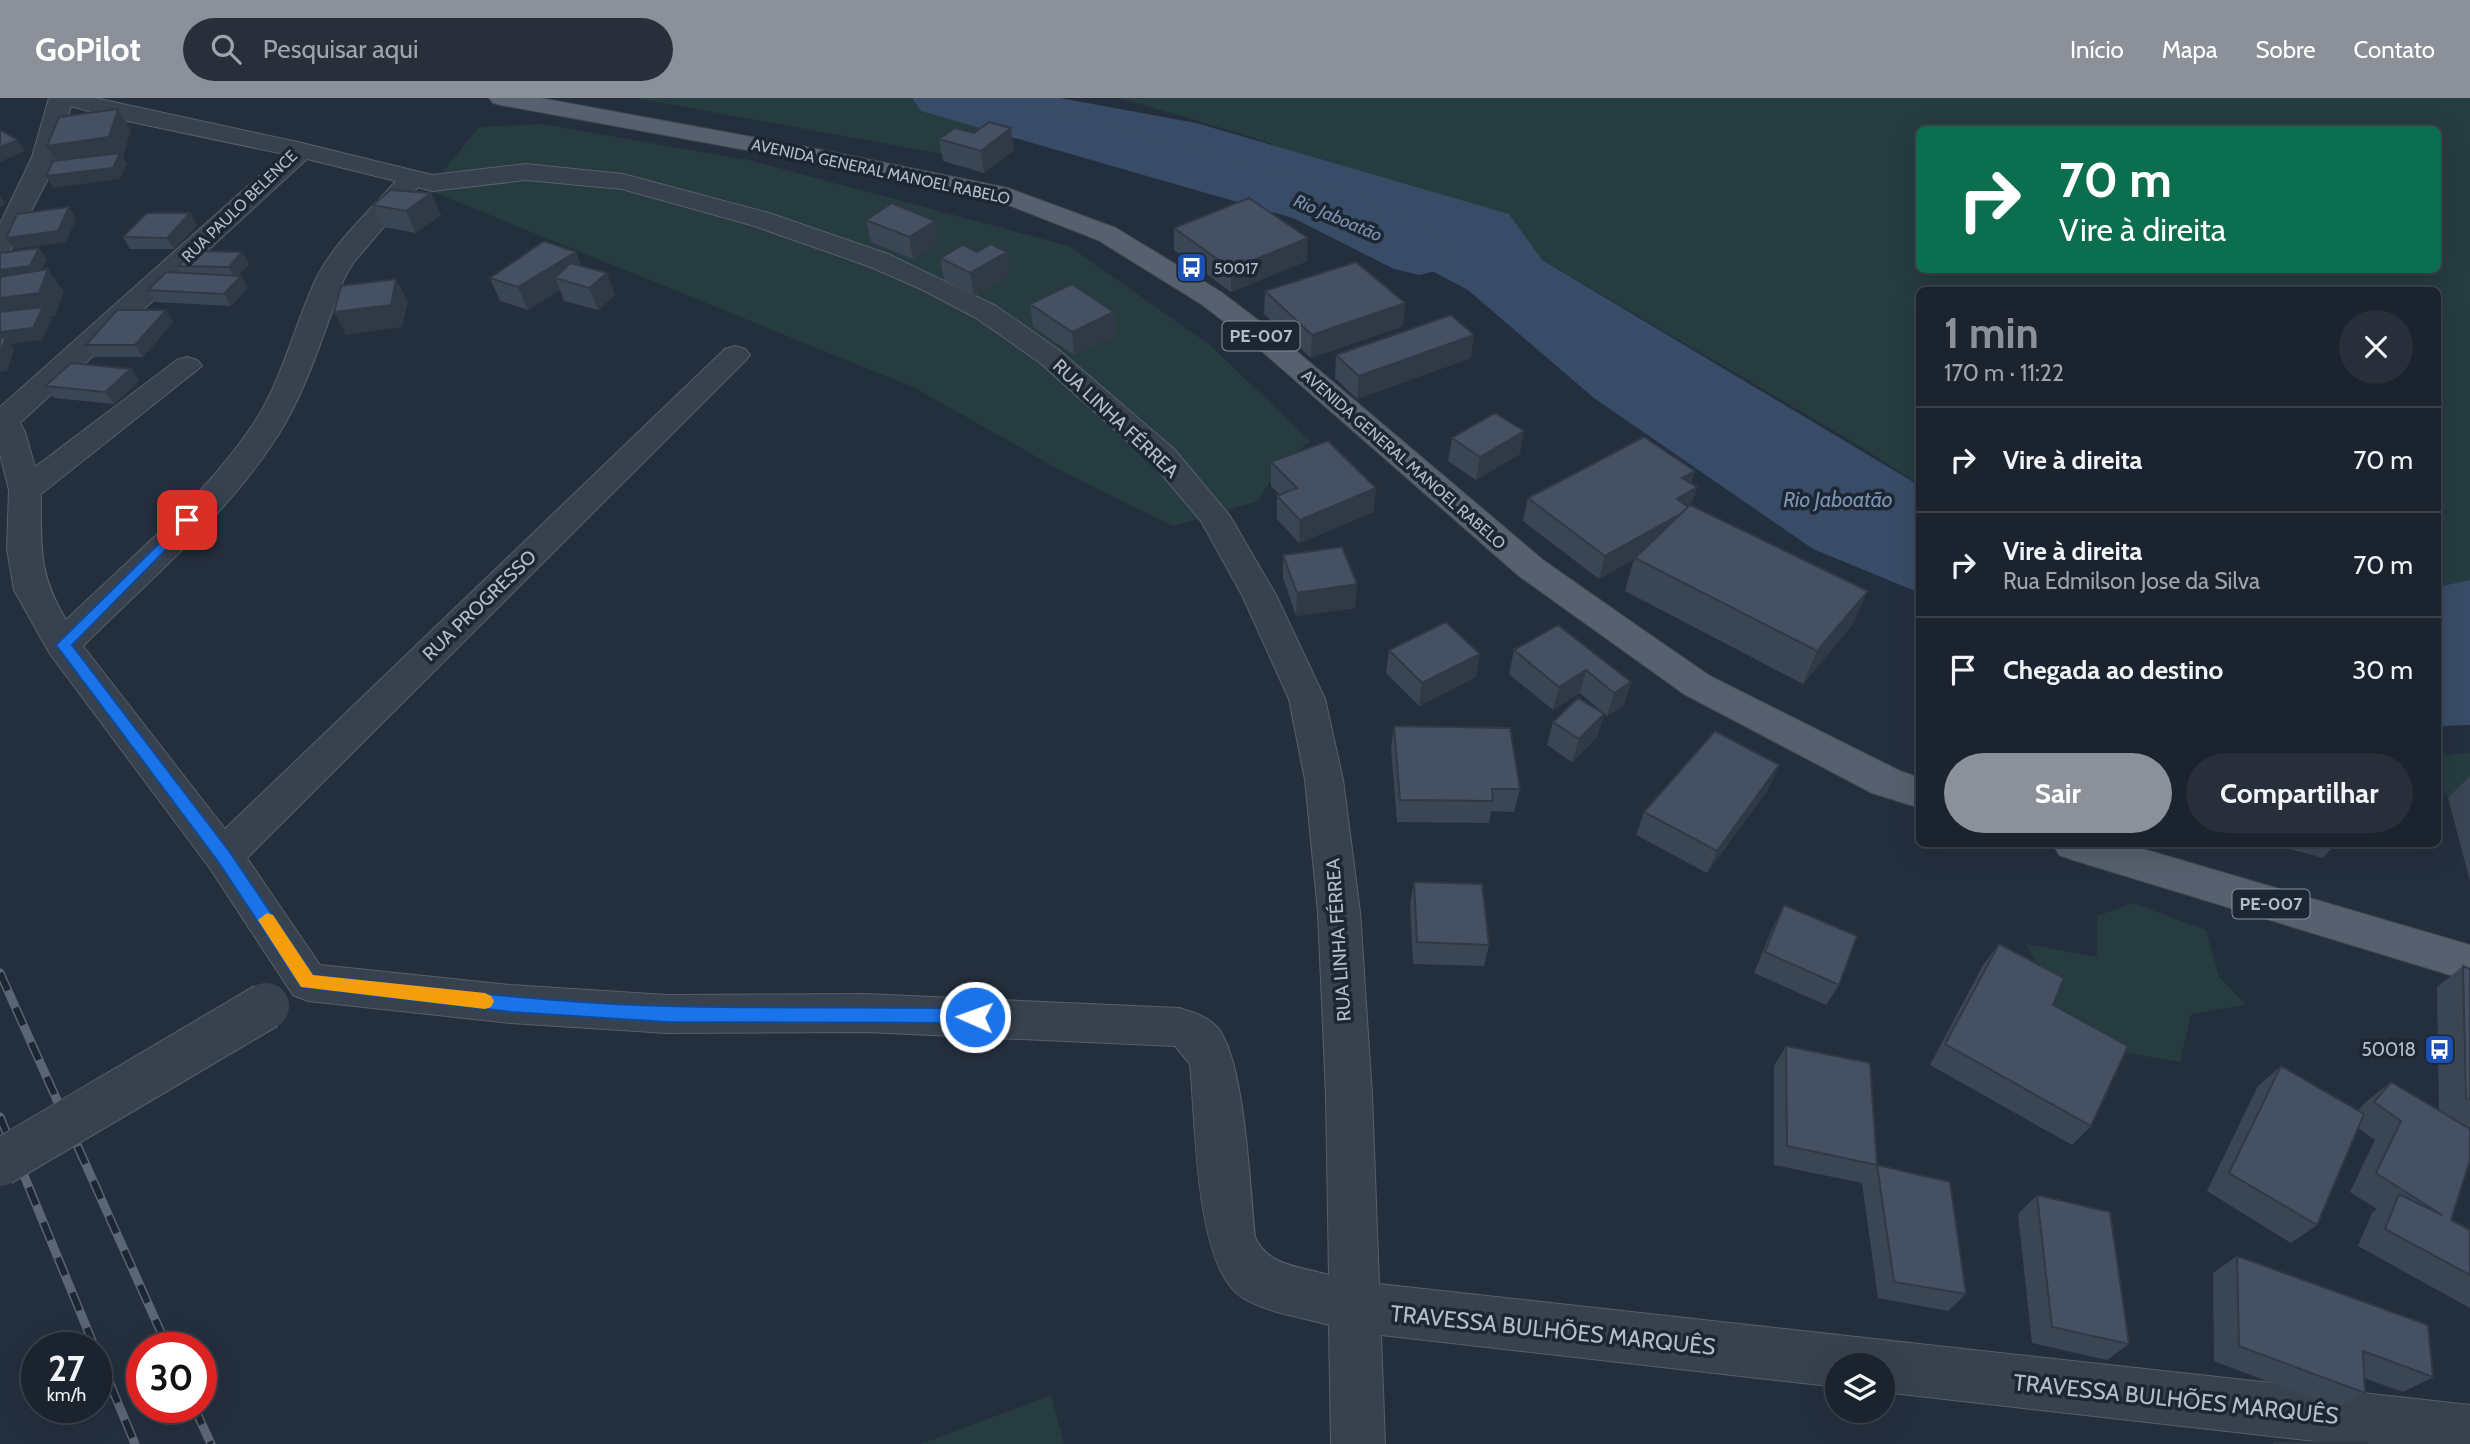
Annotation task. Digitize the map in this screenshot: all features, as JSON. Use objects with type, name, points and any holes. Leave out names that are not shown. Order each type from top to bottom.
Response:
[{"type":"main road","name":"AVENIDA GENERAL MANOEL RABELO","points":[[501,98],[786,150],[1009,196],[1107,233],[1211,298],[1265,339],[1531,568],[1697,685],[1886,782],[1916,792]]},
{"type":"main road","name":"PE-007","points":[[2083,847],[2470,964]]},
{"type":"street","points":[[0,246],[35,185],[46,156],[61,98]]},
{"type":"street","name":"RUA PAULO BELENCE","points":[[70,98],[113,111],[302,150]]},
{"type":"street","name":"RUA PAULO BELENCE","points":[[3,418],[302,150]]},
{"type":"street","name":"RUA LINHA FÉRREA","points":[[302,150],[443,183],[526,172],[622,182],[760,219],[878,260],[931,283],[986,312],[1049,356],[1163,456],[1214,516],[1259,595],[1307,699],[1324,780],[1339,912],[1349,1095],[1358,1444]]},
{"type":"street","points":[[63,645],[204,505],[247,455],[270,422],[288,387],[330,279],[342,260],[414,177]]},
{"type":"street","name":"RUA PROGRESSO","points":[[223,856],[735,355]]},
{"type":"street","points":[[25,490],[187,366]]},
{"type":"street","points":[[0,1163],[308,982],[223,856],[63,645],[31,590],[24,549],[25,490],[3,418]]},
{"type":"street","name":"TRAVESSA BULHÕES MARQUÊS","points":[[308,982],[511,1004],[653,1013],[866,1013],[1166,1024],[1195,1032],[1206,1046],[1213,1064],[1231,1237],[1242,1266],[1262,1281],[1355,1307],[1825,1360]]},
{"type":"street","name":"TRAVESSA BULHÕES MARQUÊS","points":[[1895,1367],[2470,1432]]},
{"type":"green space","points":[[636,98],[1025,98],[942,154]]},
{"type":"green space","points":[[1120,98],[2470,98],[2470,621],[2441,627],[2441,287],[1916,287],[1916,482],[1853,442],[1527,251],[1261,140]]},
{"type":"green space","points":[[542,124],[753,161],[1069,246],[1210,345],[1310,441],[1275,473],[1258,501],[1173,526],[1058,469],[915,388],[428,190],[479,127]]},
{"type":"green space","points":[[2470,753],[2470,803],[2448,798],[2441,786],[2441,756]]},
{"type":"green space","points":[[2133,903],[2206,930],[2219,977],[2246,1005],[2191,1014],[2180,1062],[2073,1044],[2047,999],[2044,979],[2026,944],[2097,957],[2097,916]]},
{"type":"green space","points":[[1051,1395],[1064,1444],[921,1444]]},
{"type":"water","name":"Rio Jaboatão","points":[[913,98],[1060,98],[1196,123],[1509,214],[1542,260],[1916,484],[1916,591],[1813,549],[1594,398],[1468,290],[1242,170]]},
{"type":"water","points":[[2470,580],[2470,725],[2441,726],[2441,586]]},
{"type":"building","points":[[118,109],[109,137],[47,146],[59,117]]},
{"type":"building","points":[[989,122],[1011,128],[981,151],[939,139],[955,128],[974,133]]},
{"type":"building","points":[[0,130],[18,140],[0,147]]},
{"type":"building","points":[[120,153],[113,168],[46,176],[53,161]]},
{"type":"building","points":[[390,190],[431,193],[406,211],[373,205]]},
{"type":"building","points":[[1249,198],[1308,238],[1231,269],[1174,228]]},
{"type":"building","points":[[892,203],[935,221],[909,237],[866,220]]},
{"type":"building","points":[[69,207],[58,231],[6,238],[17,214]]},
{"type":"building","points":[[147,213],[190,213],[167,238],[123,237]]},
{"type":"building","points":[[544,241],[576,252],[518,287],[490,278]]},
{"type":"building","points":[[991,244],[1007,252],[970,273],[940,258],[963,245],[977,252]]},
{"type":"building","points":[[39,248],[30,266],[0,270],[0,253]]},
{"type":"building","points":[[192,251],[242,252],[229,267],[178,266]]},
{"type":"building","points":[[1356,262],[1405,303],[1312,335],[1265,291]]},
{"type":"building","points":[[570,263],[607,273],[589,288],[555,278]]},
{"type":"building","points":[[48,269],[39,293],[0,298],[0,277]]},
{"type":"building","points":[[166,272],[241,276],[224,294],[148,290]]},
{"type":"building","points":[[396,279],[391,305],[334,312],[341,286]]},
{"type":"building","points":[[1072,284],[1114,312],[1072,332],[1030,304]]},
{"type":"building","points":[[43,307],[33,328],[0,332],[0,312]]},
{"type":"building","points":[[117,310],[166,310],[135,345],[86,345]]},
{"type":"building","points":[[1451,315],[1474,335],[1359,376],[1336,355]]},
{"type":"building","points":[[6,337],[0,354],[0,338]]},
{"type":"building","points":[[71,363],[131,369],[105,392],[45,386]]},
{"type":"building","points":[[1495,413],[1524,431],[1480,457],[1452,438]]},
{"type":"building","points":[[1644,437],[1695,471],[1682,478],[1697,487],[1677,499],[1688,507],[1681,514],[1605,556],[1528,498]]},
{"type":"building","points":[[1328,441],[1376,488],[1300,520],[1277,496],[1297,488],[1271,462]]},
{"type":"building","points":[[1690,505],[1868,591],[1817,651],[1635,558]]},
{"type":"building","points":[[1342,547],[1357,584],[1297,593],[1283,555]]},
{"type":"building","points":[[1446,622],[1480,654],[1422,683],[1389,650]]},
{"type":"building","points":[[1558,625],[1631,682],[1614,693],[1586,670],[1559,687],[1514,650]]},
{"type":"building","points":[[1578,698],[1604,714],[1579,739],[1553,722]]},
{"type":"building","points":[[1394,726],[1510,728],[1520,789],[1492,789],[1493,801],[1400,800]]},
{"type":"building","points":[[1715,731],[1779,765],[1717,851],[1644,812]]},
{"type":"building","points":[[1414,882],[1482,884],[1489,945],[1417,942]]},
{"type":"building","points":[[1784,905],[1857,936],[1839,985],[1765,952]]},
{"type":"building","points":[[1999,944],[2064,978],[2053,1005],[2128,1046],[2091,1126],[1945,1044]]},
{"type":"building","points":[[2463,966],[2470,969],[2470,1099],[2466,1098]]},
{"type":"building","points":[[1786,1046],[1870,1063],[1877,1165],[1787,1146]]},
{"type":"building","points":[[2281,1066],[2364,1114],[2317,1225],[2229,1173]]},
{"type":"building","points":[[2391,1082],[2470,1129],[2470,1160],[2451,1220],[2470,1230],[2470,1275],[2385,1229],[2399,1194],[2442,1215],[2376,1173],[2401,1121],[2374,1102]]},
{"type":"building","points":[[1877,1165],[1950,1182],[1966,1294],[1894,1282]]},
{"type":"building","points":[[2037,1195],[2110,1212],[2129,1344],[2052,1327]]},
{"type":"building","points":[[2237,1256],[2428,1325],[2433,1377],[2363,1351],[2365,1393],[2239,1346]]},
{"type":"building","points":[[2274,1443],[2367,1444],[2274,1444]]},
{"type":"waterway","name":"Rio Jaboatão","points":[[942,98],[1317,204],[1419,254]]},
{"type":"railway","points":[[0,973],[161,1332]]},
{"type":"railway","points":[[0,1117],[88,1332]]},
{"type":"railway","points":[[112,1389],[135,1444]]},
{"type":"railway","points":[[201,1423],[211,1444]]},
{"type":"slow traffic","points":[[267,920],[308,982],[485,1001]]},
{"type":"place","name":"50017","points":[[1191,268]]},
{"type":"place","name":"50018","points":[[2439,1049]]},
{"type":"route","points":[[187,520],[63,645],[223,856],[308,982],[511,1004],[667,1014],[866,1013],[975,1017]]}]
